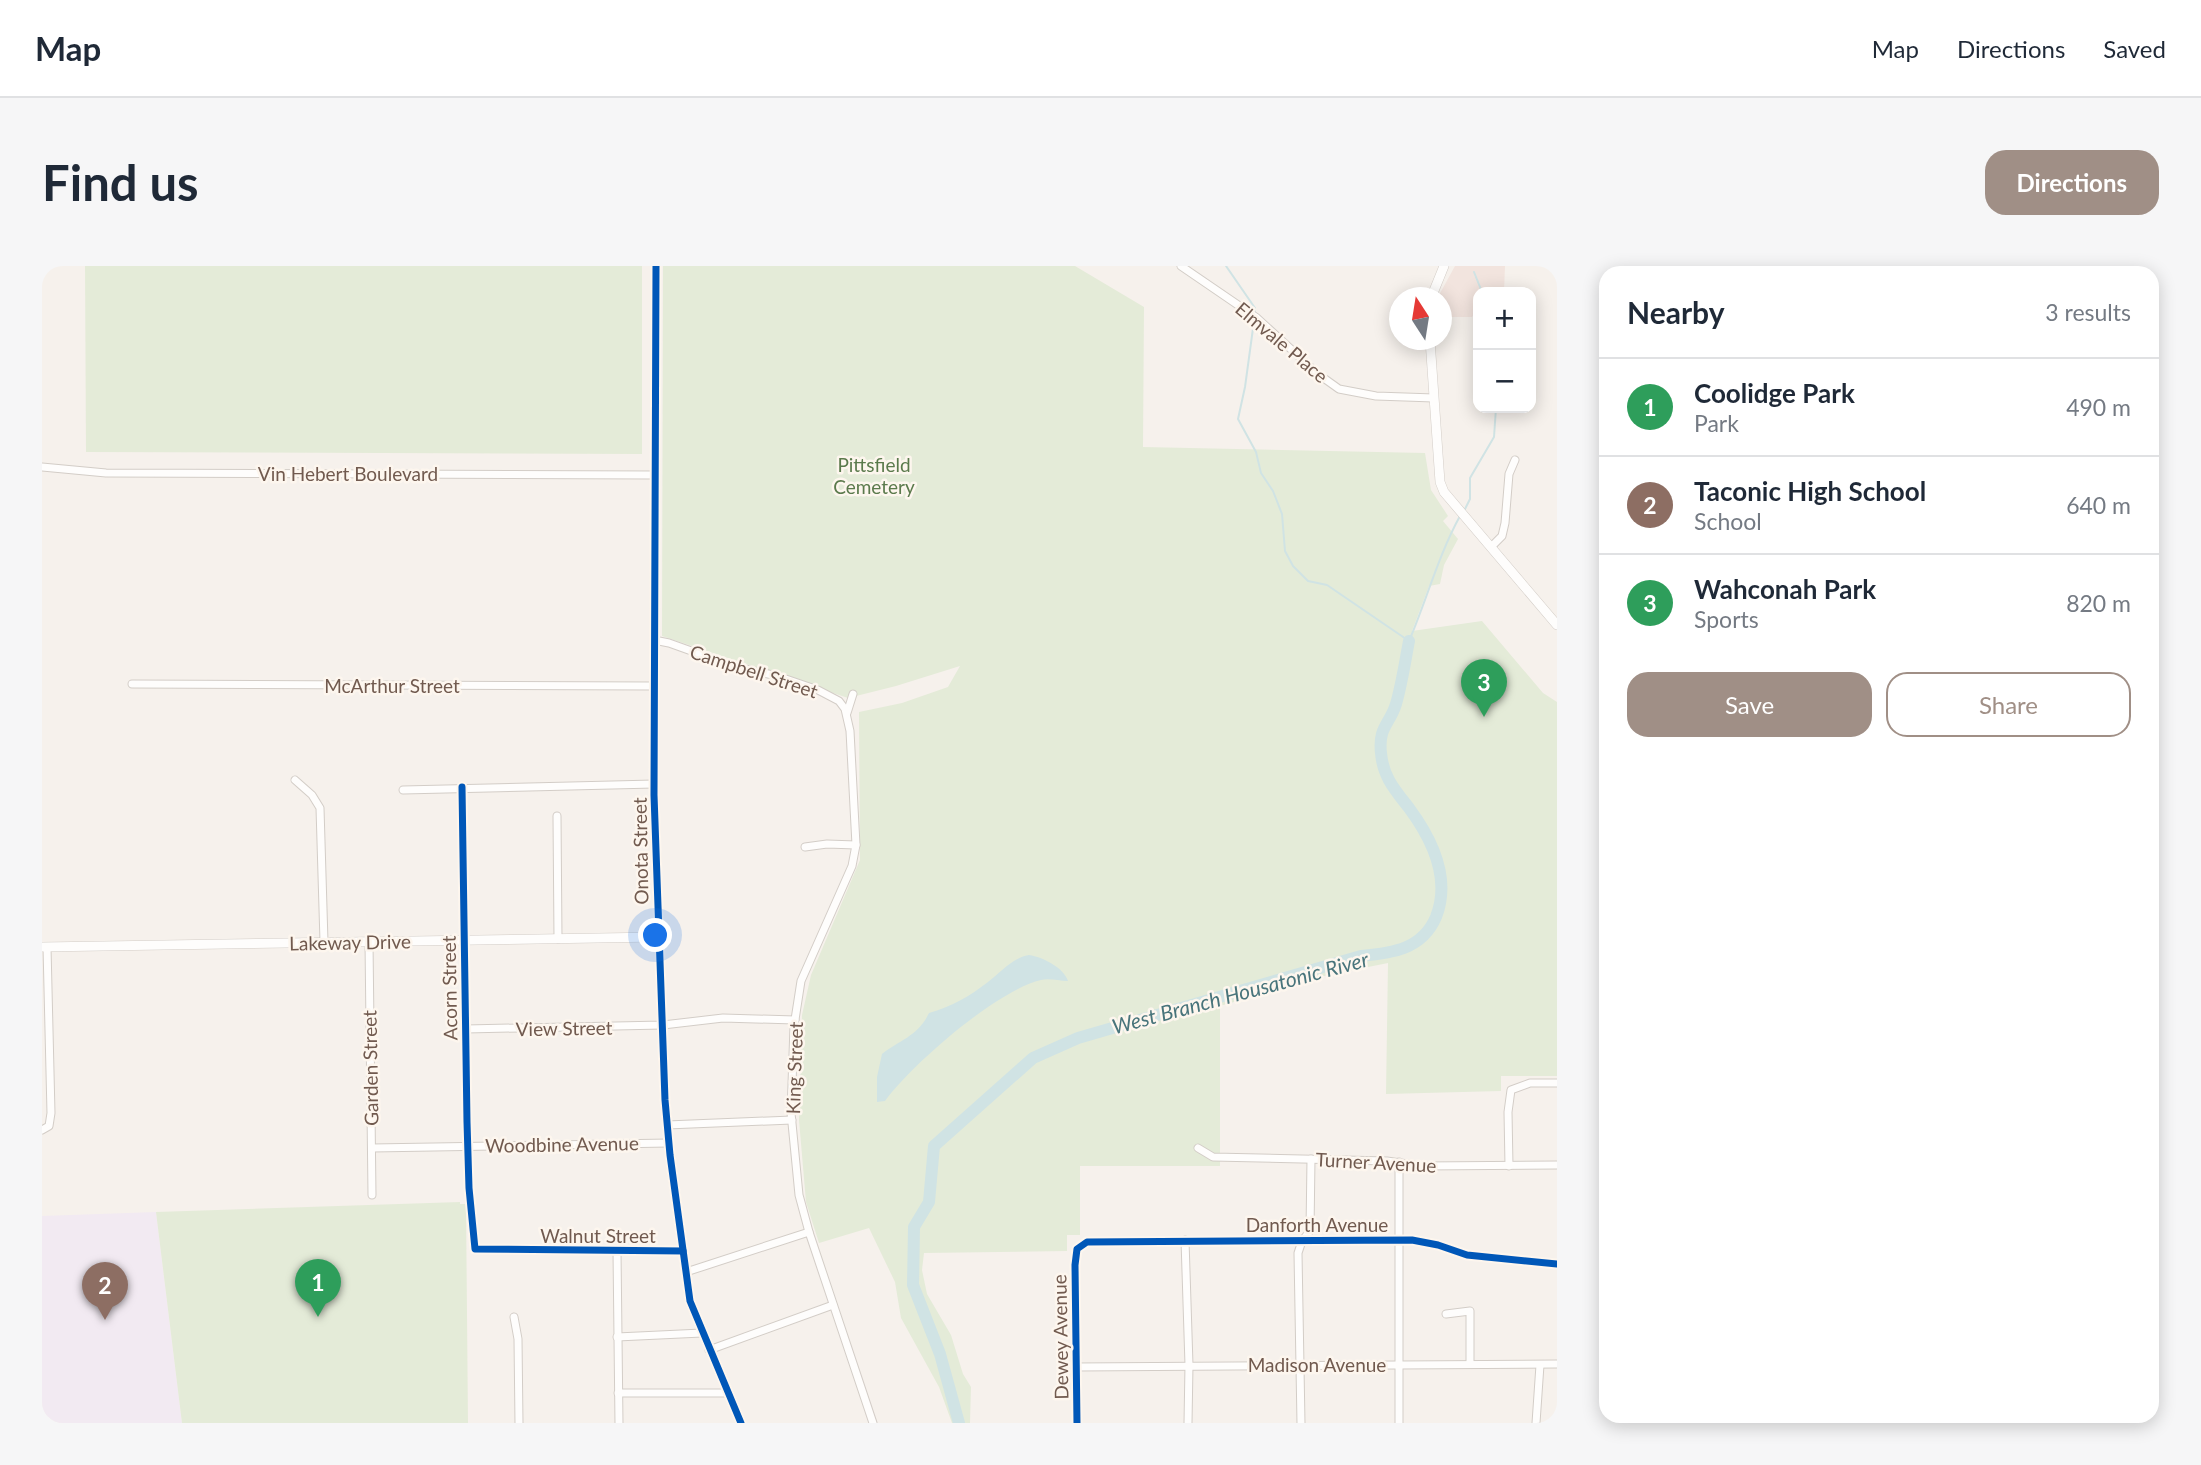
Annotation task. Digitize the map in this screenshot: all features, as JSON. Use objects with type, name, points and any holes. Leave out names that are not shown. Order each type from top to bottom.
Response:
[{"type":"street","name":"Onota Street","points":[[656,266],[654,785],[668,1143],[690,1301],[741,1423]]},
{"type":"street","name":"Elmvale Place","points":[[1181,266],[1254,316],[1318,374],[1339,389],[1376,396],[1434,398]]},
{"type":"street","points":[[1435,287],[1444,266]]},
{"type":"street","points":[[1431,350],[1440,482],[1456,506],[1557,625]]},
{"type":"street","points":[[1491,547],[1502,536],[1506,523],[1509,474],[1515,460]]},
{"type":"street","name":"Vin Hebert Boulevard","points":[[42,467],[106,473],[655,475]]},
{"type":"street","name":"Campbell Street","points":[[654,640],[818,690],[839,701],[846,714]]},
{"type":"street","name":"McArthur Street","points":[[132,684],[653,686]]},
{"type":"street","points":[[846,714],[853,694]]},
{"type":"street","name":"King Street","points":[[846,714],[854,776],[856,845],[852,866],[801,981],[795,1020],[792,1120],[799,1195],[873,1423]]},
{"type":"street","points":[[295,780],[312,794],[320,808],[324,942]]},
{"type":"street","points":[[404,790],[654,785]]},
{"type":"street","name":"Acorn Street","points":[[462,787],[469,1189]]},
{"type":"street","points":[[557,816],[558,939]]},
{"type":"street","points":[[805,847],[827,844],[856,845]]},
{"type":"street","name":"Lakeway Drive","points":[[45,947],[659,937]]},
{"type":"street","name":"Garden Street","points":[[369,942],[372,1195]]},
{"type":"street","points":[[42,1130],[49,1126],[51,1113],[45,947]]},
{"type":"street","name":"View Street","points":[[466,1029],[663,1026],[723,1018],[795,1020]]},
{"type":"street","points":[[1509,1166],[1508,1112],[1511,1090],[1530,1083],[1557,1083]]},
{"type":"street","points":[[667,1125],[792,1120]]},
{"type":"street","name":"Woodbine Avenue","points":[[372,1147],[668,1143]]},
{"type":"street","name":"Turner Avenue","points":[[1198,1148],[1213,1157],[1399,1162],[1421,1166],[1557,1165]]},
{"type":"street","points":[[1301,1423],[1298,1253],[1302,1241],[1310,1231],[1311,1159]]},
{"type":"street","points":[[1399,1162],[1399,1423]]},
{"type":"street","name":"Walnut Street","points":[[469,1189],[475,1249],[683,1251]]},
{"type":"street","points":[[686,1272],[809,1232]]},
{"type":"street","points":[[1185,1240],[1188,1423]]},
{"type":"street","name":"Danforth Avenue","points":[[1077,1250],[1087,1242],[1399,1240],[1438,1245],[1467,1255],[1557,1264]]},
{"type":"street","name":"Dewey Avenue","points":[[1077,1250],[1077,1423]]},
{"type":"street","points":[[617,1251],[619,1423]]},
{"type":"street","points":[[709,1350],[833,1305]]},
{"type":"street","points":[[1446,1314],[1470,1311],[1470,1364]]},
{"type":"street","points":[[514,1317],[518,1339],[519,1423]]},
{"type":"street","points":[[617,1337],[702,1333]]},
{"type":"street","name":"Madison Avenue","points":[[1076,1367],[1557,1364]]},
{"type":"street","points":[[1536,1423],[1540,1365]]},
{"type":"street","points":[[618,1393],[728,1393]]},
{"type":"shaded area","points":[[1455,266],[1505,266],[1504,287],[1473,287],[1472,317],[1452,317],[1452,287],[1443,287]]},
{"type":"shaded area","points":[[1029,955],[1052,964],[1068,981],[1041,980],[1002,998],[934,1050],[885,1101],[877,1102],[877,1077],[882,1054],[920,1027],[929,1013],[967,996],[1012,962]]},
{"type":"shaded area","points":[[156,1212],[182,1423],[42,1423],[42,1216]]},
{"type":"green space","points":[[85,266],[642,266],[642,454],[86,452]]},
{"type":"green space","name":"Pittsfield Cemetery","points":[[663,266],[1075,266],[1144,307],[1143,447],[1425,453],[1431,490],[1448,516],[1443,521],[1458,539],[1444,565],[1440,584],[1429,586],[1412,631],[1482,621],[1543,693],[1557,702],[1557,1076],[1501,1076],[1501,1091],[1386,1094],[1388,963],[1328,975],[1220,1006],[1220,1166],[1080,1166],[1080,1235],[1067,1235],[1067,1251],[924,1253],[922,1270],[927,1294],[951,1335],[963,1374],[971,1387],[970,1423],[952,1423],[939,1387],[901,1318],[895,1282],[869,1228],[819,1243],[806,1202],[799,1120],[802,1015],[811,975],[860,860],[859,712],[902,703],[948,687],[960,666],[848,698],[662,636]]},
{"type":"green space","points":[[460,1202],[466,1204],[468,1423],[182,1423],[156,1212]]},
{"type":"waterway","points":[[1226,266],[1255,308],[1255,312]]},
{"type":"waterway","name":"West Branch Housatonic River","points":[[1474,272],[1480,287]]},
{"type":"waterway","points":[[1254,321],[1238,419],[1256,452],[1261,473],[1273,491],[1282,514],[1285,551],[1293,566],[1308,581],[1327,585],[1409,641],[1445,546],[1460,516]]},
{"type":"waterway","name":"West Branch Housatonic River","points":[[1465,509],[1470,499],[1470,478],[1494,437],[1496,413]]},
{"type":"waterway","name":"West Branch Housatonic River","points":[[959,1423],[940,1354],[913,1285],[914,1227],[929,1202],[934,1146],[1033,1058],[1078,1038],[1361,956],[1404,948],[1423,937],[1430,928],[1440,903],[1437,860],[1425,833],[1387,776],[1381,753],[1381,737],[1394,711],[1409,641]]},
{"type":"cycle path","points":[[656,266],[654,795],[665,1100],[690,1301],[741,1423]]},
{"type":"cycle path","points":[[462,787],[467,1122],[469,1188],[475,1249],[683,1251]]},
{"type":"cycle path","points":[[1077,1423],[1075,1265],[1077,1249],[1087,1242],[1412,1240],[1467,1255],[1557,1264]]},
{"type":"place","name":"Wahconah Park","points":[[1484,717]]},
{"type":"place","name":"Coolidge Park","points":[[318,1317]]},
{"type":"place","name":"Taconic High School","points":[[105,1320]]}]
